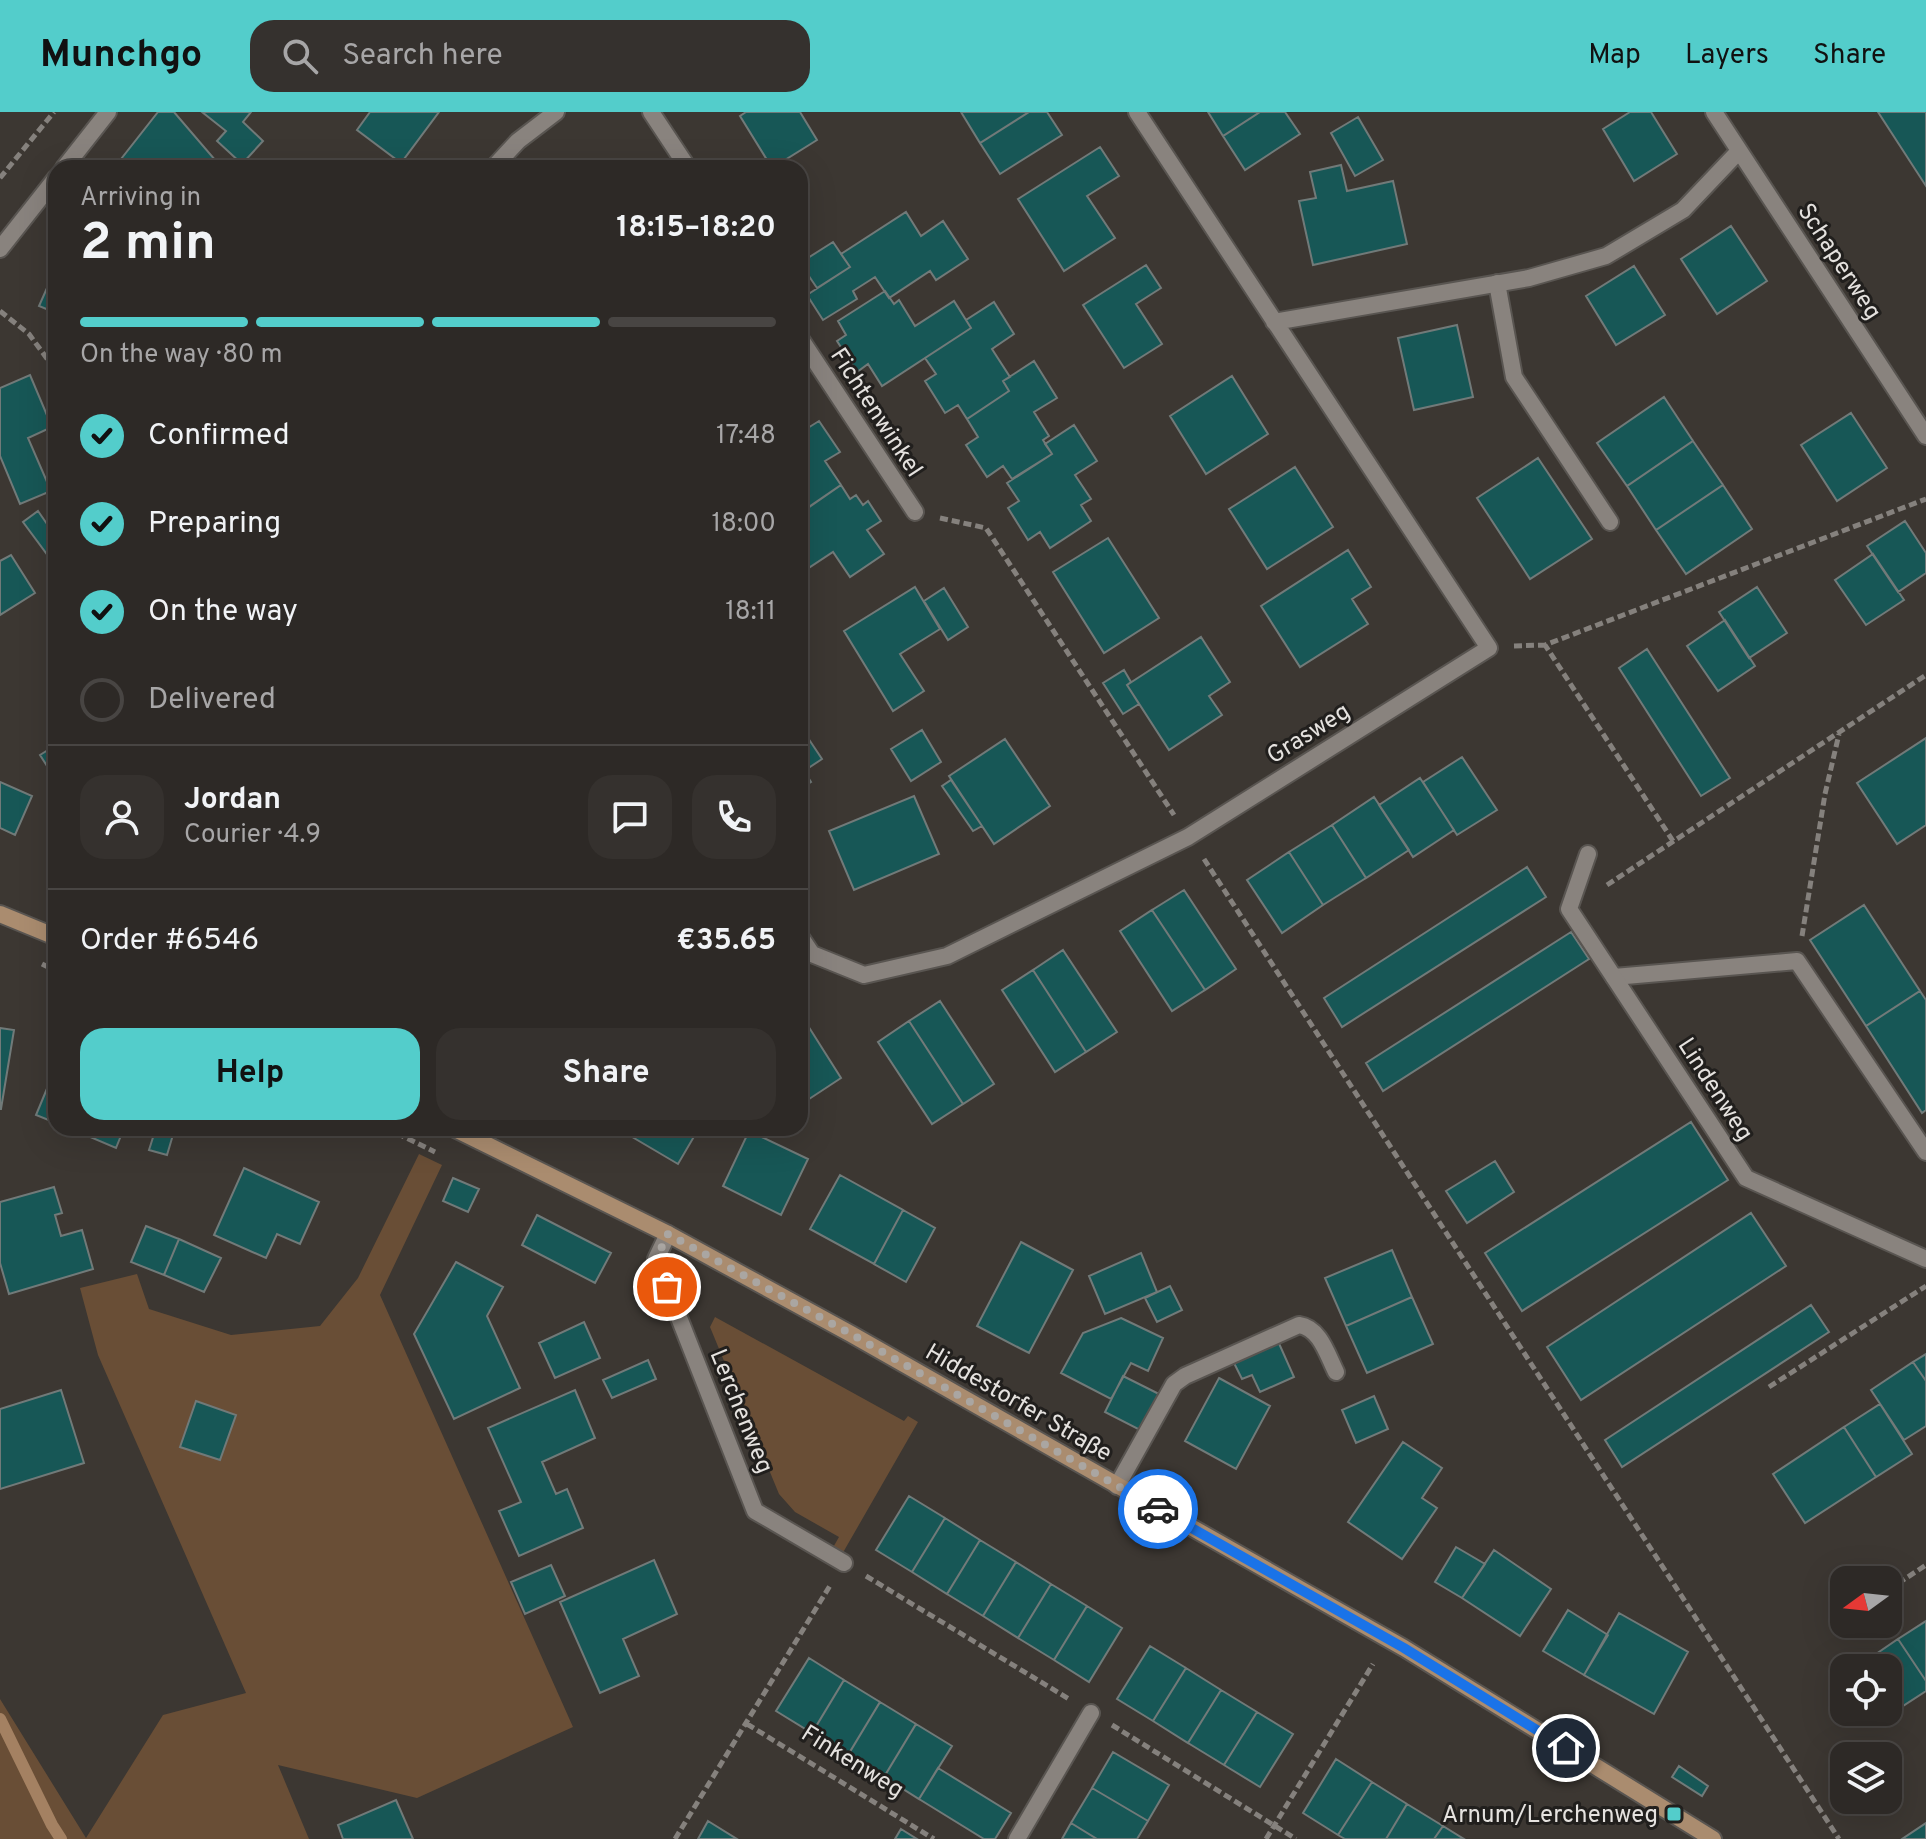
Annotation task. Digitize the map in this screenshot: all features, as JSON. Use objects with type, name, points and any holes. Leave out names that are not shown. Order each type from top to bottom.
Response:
[{"type":"main road","points":[[0,914],[48,934]]},
{"type":"main road","name":"Hiddestorfer Straße","points":[[469,1136],[668,1234],[851,1334],[1404,1648],[1713,1839]]},
{"type":"street","points":[[70,160],[108,112]]},
{"type":"street","points":[[500,160],[518,141],[556,112]]},
{"type":"street","points":[[651,112],[683,160]]},
{"type":"street","name":"Grasweg","points":[[808,948],[812,954],[864,975],[947,956],[1188,837],[1489,648],[1137,112]]},
{"type":"street","name":"Schaperweg","points":[[1714,112],[1926,436]]},
{"type":"street","points":[[1274,322],[1529,278],[1606,256],[1683,210],[1739,151]]},
{"type":"street","points":[[0,249],[48,188]]},
{"type":"street","points":[[1497,283],[1514,377],[1610,522]]},
{"type":"street","name":"Fichtenwinkel","points":[[808,350],[915,512]]},
{"type":"street","points":[[1569,909],[1588,854]]},
{"type":"street","name":"Lindenweg","points":[[1569,909],[1746,1178],[1926,1259]]},
{"type":"street","points":[[1614,977],[1797,961],[1926,1152]]},
{"type":"street","name":"Lerchenweg","points":[[668,1234],[656,1259],[755,1511],[844,1563]]},
{"type":"street","points":[[1117,1486],[1174,1384],[1185,1376],[1299,1325],[1312,1329],[1336,1372]]},
{"type":"street","points":[[1017,1839],[1091,1713]]},
{"type":"path","points":[[0,178],[54,112]]},
{"type":"path","points":[[0,311],[29,334],[48,360]]},
{"type":"path","points":[[1673,841],[1545,645],[1926,499]]},
{"type":"path","points":[[915,512],[986,528],[1210,866],[1839,1839]]},
{"type":"path","points":[[1569,909],[1926,675]]},
{"type":"path","points":[[1797,961],[1825,794],[1839,732]]},
{"type":"path","points":[[402,1136],[443,1156]]},
{"type":"path","points":[[1769,1387],[1926,1286]]},
{"type":"path","points":[[675,1839],[844,1563]]},
{"type":"path","points":[[1902,1581],[1926,1565]]},
{"type":"path","points":[[1266,1839],[1373,1664]]},
{"type":"path","name":"Finkenweg","points":[[747,1724],[934,1839]]},
{"type":"shaded area","points":[[419,1154],[442,1165],[380,1295],[573,1727],[417,1798],[278,1765],[309,1839],[0,1839],[0,1699],[86,1838],[163,1715],[246,1693],[98,1355],[80,1288],[137,1274],[149,1309],[231,1335],[320,1326],[358,1278]]},
{"type":"shaded area","points":[[715,1317],[904,1421],[908,1416],[918,1422],[841,1556],[831,1551],[839,1537],[795,1512],[779,1494],[710,1327]]},
{"type":"building","points":[[158,112],[174,112],[215,160],[120,160]]},
{"type":"building","points":[[202,112],[251,112],[243,122],[263,141],[246,160],[238,160],[217,141],[226,131]]},
{"type":"building","points":[[370,112],[439,112],[403,160],[397,160],[357,130]]},
{"type":"building","points":[[746,112],[800,112],[817,140],[785,160],[767,160],[740,116]]},
{"type":"building","points":[[961,112],[1029,112],[980,143]]},
{"type":"building","points":[[1029,112],[1047,112],[1062,135],[1000,174],[980,143]]},
{"type":"building","points":[[1208,112],[1260,112],[1223,136]]},
{"type":"building","points":[[1260,112],[1285,112],[1300,134],[1245,170],[1223,136]]},
{"type":"building","points":[[1630,112],[1651,112],[1677,154],[1634,181],[1603,129]]},
{"type":"building","points":[[1878,112],[1926,112],[1926,186]]},
{"type":"building","points":[[1358,117],[1383,160],[1355,176],[1331,133]]},
{"type":"building","points":[[1100,147],[1119,176],[1087,196],[1115,238],[1064,271],[1018,199]]},
{"type":"building","points":[[1341,165],[1347,191],[1393,181],[1407,244],[1313,265],[1299,201],[1316,198],[1310,172]]},
{"type":"building","points":[[906,212],[921,236],[943,221],[968,259],[936,280],[930,271],[889,298],[875,277],[853,291],[857,299],[823,320],[808,294],[850,267],[841,254]]},
{"type":"building","points":[[1731,226],[1767,281],[1717,314],[1681,259]]},
{"type":"building","points":[[833,242],[850,267],[817,288],[808,275],[808,258]]},
{"type":"building","points":[[1146,265],[1161,288],[1136,304],[1162,344],[1124,368],[1083,305]]},
{"type":"building","points":[[1634,266],[1665,315],[1616,345],[1586,296]]},
{"type":"building","points":[[48,286],[48,310],[39,306]]},
{"type":"building","points":[[885,291],[894,304],[899,300],[915,326],[954,301],[971,328],[882,386],[868,364],[857,372],[837,341],[846,335],[838,321]]},
{"type":"building","points":[[994,302],[1014,334],[992,349],[1010,377],[1003,381],[1009,391],[967,419],[958,405],[945,413],[925,381],[936,374],[925,358],[971,328],[966,320]]},
{"type":"building","points":[[1457,325],[1473,397],[1414,410],[1398,338]]},
{"type":"building","points":[[1034,361],[1057,398],[1034,412],[1049,436],[1043,440],[1052,454],[1012,479],[1003,466],[987,477],[966,445],[978,437],[967,419],[1009,391],[1003,381]]},
{"type":"building","points":[[30,375],[48,418],[48,429],[28,438],[48,484],[48,492],[20,504],[0,456],[0,388]]},
{"type":"building","points":[[1232,376],[1268,434],[1206,474],[1170,416]]},
{"type":"building","points":[[1664,397],[1693,441],[1627,486],[1597,443]]},
{"type":"building","points":[[1851,413],[1887,468],[1837,501],[1801,445]]},
{"type":"building","points":[[819,421],[840,452],[825,461],[841,485],[808,508],[808,428]]},
{"type":"building","points":[[1074,425],[1097,461],[1075,475],[1091,499],[1081,505],[1091,521],[1050,548],[1040,532],[1028,540],[1008,508],[1019,501],[1007,483],[1052,454],[1045,444]]},
{"type":"building","points":[[1693,441],[1723,485],[1656,530],[1627,486]]},
{"type":"building","points":[[1538,458],[1592,539],[1530,579],[1477,498]]},
{"type":"building","points":[[1295,467],[1333,527],[1267,569],[1229,509]]},
{"type":"building","points":[[841,485],[850,499],[856,495],[863,505],[868,501],[881,521],[867,530],[884,554],[850,577],[833,552],[808,568],[808,508]]},
{"type":"building","points":[[1723,485],[1752,529],[1686,574],[1656,530]]},
{"type":"building","points":[[38,511],[48,525],[48,556],[23,522]]},
{"type":"building","points":[[1905,521],[1926,553],[1926,573],[1898,592],[1867,546]]},
{"type":"building","points":[[1108,538],[1159,618],[1104,653],[1053,572]]},
{"type":"building","points":[[1348,550],[1371,587],[1352,599],[1368,624],[1300,667],[1261,606]]},
{"type":"building","points":[[1873,554],[1904,600],[1866,625],[1835,580]]},
{"type":"building","points":[[11,555],[35,593],[0,615],[0,561]]},
{"type":"building","points":[[915,587],[940,629],[900,654],[924,691],[893,711],[844,631]]},
{"type":"building","points":[[1757,587],[1787,633],[1749,658],[1719,612]]},
{"type":"building","points":[[944,588],[968,627],[948,640],[924,601]]},
{"type":"building","points":[[1725,620],[1755,666],[1718,691],[1687,646]]},
{"type":"building","points":[[1201,637],[1230,682],[1209,696],[1222,715],[1169,750],[1127,685]]},
{"type":"building","points":[[1647,649],[1730,778],[1701,796],[1619,668]]},
{"type":"building","points":[[1124,670],[1131,682],[1127,685],[1139,704],[1123,714],[1103,683]]},
{"type":"building","points":[[922,730],[941,762],[911,781],[891,749]]},
{"type":"building","points":[[808,738],[822,759],[808,768]]},
{"type":"building","points":[[1926,738],[1926,825],[1897,844],[1857,783]]},
{"type":"building","points":[[1005,739],[1050,806],[994,844],[949,776]]},
{"type":"building","points":[[48,750],[48,768],[40,755]]},
{"type":"building","points":[[1462,757],[1497,810],[1457,835],[1423,782]]},
{"type":"building","points":[[1420,778],[1454,830],[1413,857],[1379,805]]},
{"type":"building","points":[[951,780],[982,826],[973,831],[942,786]]},
{"type":"building","points":[[0,782],[32,796],[15,835],[0,828]]},
{"type":"building","points":[[914,796],[939,854],[854,890],[829,831]]},
{"type":"building","points":[[1374,797],[1409,850],[1366,878],[1332,825]]},
{"type":"building","points":[[1332,825],[1366,878],[1323,905],[1289,852]]},
{"type":"building","points":[[1289,852],[1323,905],[1282,933],[1247,880]]},
{"type":"building","points":[[1527,867],[1546,897],[1342,1027],[1324,998]]},
{"type":"building","points":[[1184,890],[1236,969],[1205,990],[1152,910]]},
{"type":"building","points":[[1864,905],[1920,991],[1866,1026],[1810,940]]},
{"type":"building","points":[[1152,910],[1205,990],[1172,1011],[1120,931]]},
{"type":"building","points":[[1571,932],[1589,959],[1383,1091],[1366,1063]]},
{"type":"building","points":[[1063,950],[1117,1032],[1086,1052],[1033,970]]},
{"type":"building","points":[[1033,970],[1086,1052],[1055,1072],[1002,990]]},
{"type":"building","points":[[1920,991],[1926,1000],[1926,1110],[1922,1113],[1866,1026]]},
{"type":"building","points":[[940,1001],[994,1084],[963,1104],[909,1021]]},
{"type":"building","points":[[909,1021],[963,1104],[932,1124],[878,1042]]},
{"type":"building","points":[[808,1026],[841,1078],[808,1100]]},
{"type":"building","points":[[0,1028],[14,1030],[1,1109],[0,1109]]},
{"type":"building","points":[[48,1086],[48,1120],[36,1115]]},
{"type":"building","points":[[1691,1122],[1728,1180],[1522,1311],[1485,1253]]},
{"type":"building","points":[[88,1136],[121,1136],[116,1148]]},
{"type":"building","points":[[153,1136],[173,1136],[167,1155],[149,1150]]},
{"type":"building","points":[[631,1136],[694,1136],[678,1164]]},
{"type":"building","points":[[747,1136],[760,1136],[808,1159],[781,1215],[723,1186]]},
{"type":"building","points":[[1495,1161],[1514,1192],[1467,1223],[1446,1191]]},
{"type":"building","points":[[244,1168],[319,1202],[300,1244],[277,1234],[266,1258],[214,1235]]},
{"type":"building","points":[[840,1175],[903,1210],[874,1264],[810,1229]]},
{"type":"building","points":[[453,1178],[479,1189],[468,1212],[443,1201]]},
{"type":"building","points":[[54,1187],[62,1213],[55,1215],[61,1236],[82,1230],[93,1269],[9,1294],[0,1263],[0,1202]]},
{"type":"building","points":[[903,1210],[935,1228],[906,1282],[874,1264]]},
{"type":"building","points":[[1751,1213],[1786,1266],[1581,1400],[1547,1347]]},
{"type":"building","points":[[537,1215],[611,1253],[595,1283],[522,1245]]},
{"type":"building","points":[[146,1226],[179,1239],[164,1275],[131,1262]]},
{"type":"building","points":[[179,1239],[221,1258],[204,1292],[164,1275]]},
{"type":"building","points":[[1021,1242],[1073,1270],[1029,1353],[977,1326]]},
{"type":"building","points":[[1392,1250],[1412,1297],[1346,1326],[1325,1278]]},
{"type":"building","points":[[1141,1253],[1157,1292],[1105,1314],[1089,1276]]},
{"type":"building","points":[[456,1262],[503,1287],[487,1316],[520,1388],[454,1419],[414,1334]]},
{"type":"building","points":[[1170,1286],[1182,1310],[1157,1322],[1145,1298]]},
{"type":"building","points":[[1412,1297],[1433,1344],[1367,1373],[1346,1326]]},
{"type":"building","points":[[1811,1305],[1829,1332],[1622,1467],[1605,1440]]},
{"type":"building","points":[[1121,1318],[1163,1338],[1148,1371],[1131,1363],[1111,1399],[1061,1373],[1083,1333]]},
{"type":"building","points":[[584,1322],[600,1358],[555,1378],[539,1343]]},
{"type":"building","points":[[1277,1339],[1294,1377],[1260,1392],[1252,1375],[1242,1379],[1232,1359]]},
{"type":"building","points":[[1926,1354],[1926,1381],[1913,1362]]},
{"type":"building","points":[[648,1360],[656,1379],[612,1398],[603,1380]]},
{"type":"building","points":[[1913,1362],[1926,1381],[1926,1426],[1904,1440],[1871,1390]]},
{"type":"building","points":[[1123,1376],[1159,1394],[1140,1430],[1105,1412]]},
{"type":"building","points":[[1219,1378],[1270,1406],[1236,1469],[1185,1441]]},
{"type":"building","points":[[61,1390],[84,1463],[0,1489],[0,1409]]},
{"type":"building","points":[[575,1390],[595,1438],[542,1462],[556,1494],[567,1489],[583,1528],[519,1556],[499,1511],[521,1502],[488,1428]]},
{"type":"building","points":[[1374,1396],[1388,1429],[1356,1443],[1342,1410]]},
{"type":"building","points":[[196,1401],[236,1415],[220,1460],[180,1447]]},
{"type":"building","points":[[1880,1404],[1912,1454],[1876,1477],[1844,1427]]},
{"type":"building","points":[[1844,1427],[1876,1477],[1805,1523],[1773,1474]]},
{"type":"building","points":[[1403,1442],[1442,1468],[1422,1498],[1437,1508],[1402,1559],[1348,1522]]},
{"type":"building","points":[[909,1496],[945,1518],[912,1572],[876,1550]]},
{"type":"building","points":[[945,1518],[980,1540],[947,1594],[912,1572]]},
{"type":"building","points":[[980,1540],[1016,1562],[983,1616],[947,1594]]},
{"type":"building","points":[[1456,1547],[1485,1564],[1462,1598],[1435,1582]]},
{"type":"building","points":[[1494,1550],[1551,1589],[1520,1636],[1462,1598]]},
{"type":"building","points":[[654,1560],[677,1614],[623,1639],[639,1676],[600,1693],[560,1602]]},
{"type":"building","points":[[1016,1562],[1051,1584],[1018,1638],[983,1616]]},
{"type":"building","points":[[551,1565],[565,1596],[525,1614],[511,1582]]},
{"type":"building","points":[[1051,1584],[1087,1606],[1054,1660],[1018,1638]]},
{"type":"building","points":[[1087,1606],[1122,1628],[1089,1682],[1054,1660]]},
{"type":"building","points":[[1568,1610],[1608,1635],[1584,1675],[1543,1651]]},
{"type":"building","points":[[1619,1613],[1688,1652],[1654,1714],[1584,1675]]},
{"type":"building","points":[[1926,1621],[1926,1681],[1898,1639]]},
{"type":"building","points":[[1898,1639],[1926,1681],[1926,1691],[1902,1707],[1902,1654],[1876,1654]]},
{"type":"building","points":[[1150,1646],[1186,1668],[1153,1721],[1117,1699]]},
{"type":"building","points":[[809,1658],[844,1680],[812,1733],[776,1711]]},
{"type":"building","points":[[1186,1668],[1221,1690],[1188,1743],[1153,1721]]},
{"type":"building","points":[[844,1680],[880,1702],[848,1755],[812,1733]]},
{"type":"building","points":[[1221,1690],[1257,1712],[1224,1765],[1188,1743]]},
{"type":"building","points":[[880,1702],[916,1724],[884,1777],[848,1755]]},
{"type":"building","points":[[1257,1712],[1293,1734],[1260,1787],[1224,1765]]},
{"type":"building","points":[[916,1724],[952,1746],[919,1799],[884,1777]]},
{"type":"building","points":[[1113,1752],[1169,1785],[1148,1821],[1092,1788]]},
{"type":"building","points":[[1336,1759],[1372,1782],[1338,1835],[1303,1813]]},
{"type":"building","points":[[1679,1766],[1708,1786],[1702,1796],[1672,1777]]},
{"type":"building","points":[[938,1768],[1011,1813],[995,1839],[984,1839],[919,1799]]},
{"type":"building","points":[[1372,1782],[1407,1804],[1386,1839],[1345,1839],[1338,1835]]},
{"type":"building","points":[[1092,1788],[1148,1821],[1137,1839],[1097,1839],[1071,1823]]},
{"type":"building","points":[[396,1800],[413,1839],[343,1839],[338,1825]]},
{"type":"building","points":[[1407,1804],[1443,1826],[1434,1839],[1386,1839]]},
{"type":"building","points":[[708,1821],[737,1839],[698,1839]]},
{"type":"building","points":[[1071,1823],[1097,1839],[1062,1839]]},
{"type":"building","points":[[1926,1823],[1926,1839],[1902,1839]]},
{"type":"building","points":[[1443,1826],[1464,1839],[1434,1839]]},
{"type":"building","points":[[901,1829],[917,1839],[895,1839]]},
{"type":"waterway","points":[[0,1719],[61,1839]]},
{"type":"way so far","points":[[667,1287],[656,1259],[668,1234],[1158,1509]]},
{"type":"place","name":"Arnum/Lerchenweg","points":[[1674,1814]]},
{"type":"route","points":[[1158,1509],[1404,1648],[1566,1748]]}]
